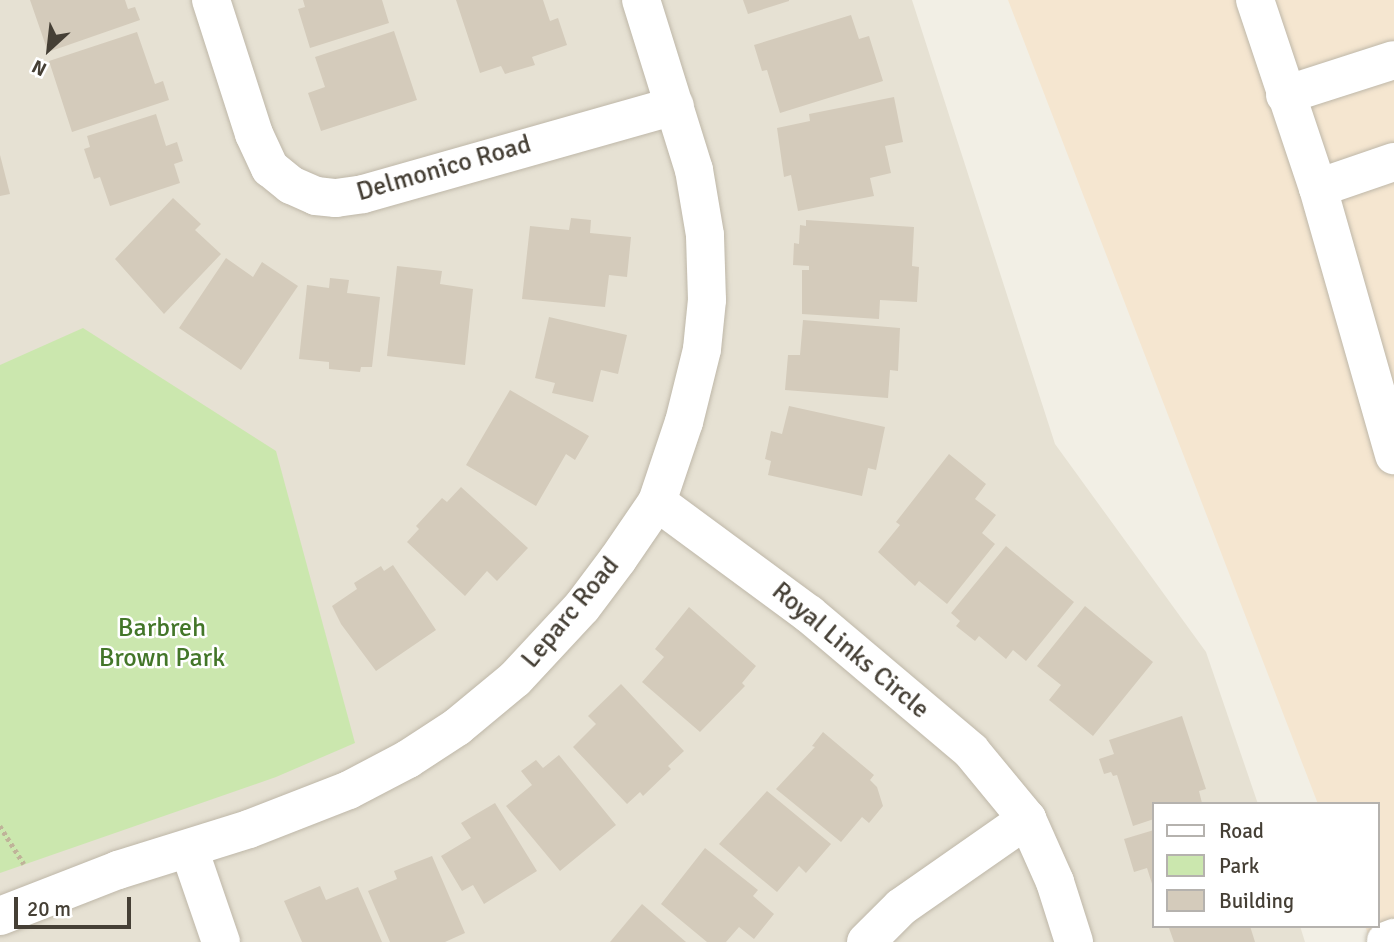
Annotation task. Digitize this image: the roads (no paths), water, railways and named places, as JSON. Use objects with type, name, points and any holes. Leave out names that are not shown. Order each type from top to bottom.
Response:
[{"type":"street","name":"Delmonico Road","points":[[211,0],[254,134],[270,168],[291,186],[316,196],[337,198],[363,194],[675,106]]},
{"type":"street","name":"Leparc Road","points":[[0,916],[118,870],[249,829],[349,790],[408,759],[457,727],[515,679],[558,634],[618,559],[657,502],[702,349],[707,300],[708,267],[701,205],[675,106],[641,0]]},
{"type":"street","points":[[1255,0],[1284,94],[1318,188],[1394,455]]},
{"type":"street","points":[[1284,94],[1394,60]]},
{"type":"street","points":[[1318,188],[1394,162]]},
{"type":"street","name":"Royal Links Circle","points":[[657,502],[809,614],[961,743],[1000,784],[1027,818],[1055,882],[1074,942]]},
{"type":"street","points":[[866,942],[901,907],[1027,818]]},
{"type":"street","points":[[190,849],[221,942]]},
{"type":"street","points":[[1385,941],[1394,938]]},
{"type":"park label","name":"Barbreh Brown Park","points":[[162,644]]}]
